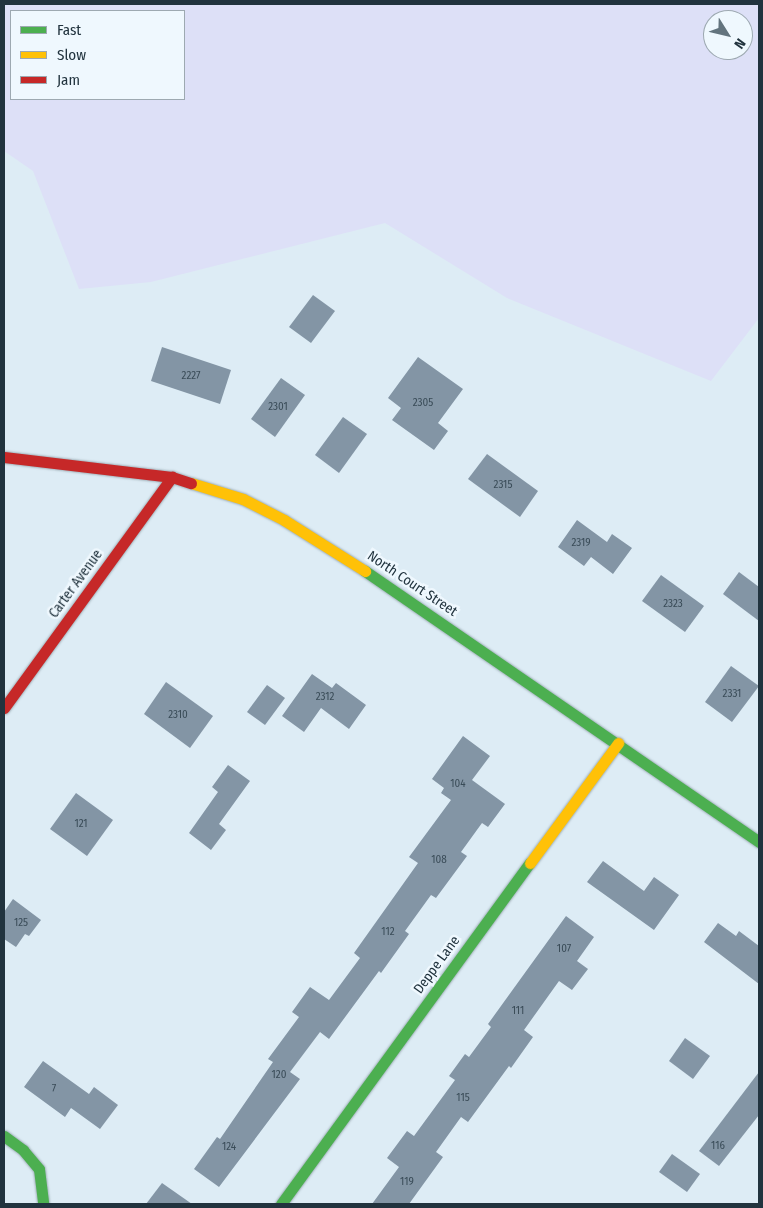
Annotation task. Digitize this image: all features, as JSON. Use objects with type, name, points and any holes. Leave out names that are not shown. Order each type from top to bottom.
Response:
[{"type":"street","name":"North Court Street","points":[[4,458],[90,466],[172,477],[243,499],[290,524],[359,567],[618,743],[759,842]]},
{"type":"street","name":"Carter Avenue","points":[[4,708],[172,477]]},
{"type":"street","name":"Deppe Lane","points":[[281,1204],[618,743]]},
{"type":"street","points":[[4,1136],[23,1150],[40,1169],[43,1204]]},
{"type":"shaded area","points":[[4,4],[759,4],[759,318],[711,381],[507,298],[385,223],[151,282],[79,289],[33,171],[4,151]]},
{"type":"building","points":[[313,295],[335,311],[311,343],[289,327]]},
{"type":"building","points":[[162,347],[231,370],[220,404],[151,381]]},
{"type":"building","points":[[418,357],[463,389],[438,423],[448,431],[434,450],[392,420],[401,408],[388,398]]},
{"type":"building","points":[[281,378],[305,395],[275,437],[251,419]]},
{"type":"building","points":[[343,417],[367,434],[339,473],[315,455]]},
{"type":"building","points":[[487,454],[538,491],[520,517],[468,479]]},
{"type":"building","points":[[577,520],[607,542],[612,534],[632,548],[613,574],[591,557],[584,566],[558,547]]},
{"type":"building","points":[[739,572],[759,587],[759,621],[723,594]]},
{"type":"building","points":[[661,575],[704,606],[685,632],[642,601]]},
{"type":"building","points":[[731,666],[759,686],[732,722],[705,702]]},
{"type":"building","points":[[312,674],[332,688],[336,683],[366,705],[349,729],[321,708],[304,732],[282,716]]},
{"type":"building","points":[[166,682],[213,716],[190,748],[144,714]]},
{"type":"building","points":[[267,685],[285,698],[265,725],[247,712]]},
{"type":"building","points":[[463,736],[490,756],[472,780],[505,804],[488,827],[482,823],[461,852],[467,856],[436,898],[431,895],[405,931],[409,934],[329,1039],[320,1032],[290,1072],[300,1079],[219,1187],[194,1169],[217,1137],[220,1139],[273,1062],[268,1059],[299,1017],[292,1012],[310,987],[329,1000],[360,958],[354,953],[418,863],[409,857],[451,800],[441,793],[444,788],[432,779]]},
{"type":"building","points":[[228,765],[250,781],[219,824],[226,830],[211,850],[189,833],[218,792],[212,787]]},
{"type":"building","points":[[76,793],[113,820],[87,856],[50,829]]},
{"type":"building","points":[[603,861],[644,891],[654,877],[679,895],[654,930],[587,882]]},
{"type":"building","points":[[13,899],[41,920],[29,936],[25,934],[16,947],[4,939],[4,912]]},
{"type":"building","points":[[566,916],[594,937],[577,961],[588,969],[572,990],[559,981],[524,1030],[533,1037],[468,1122],[461,1117],[436,1152],[443,1157],[409,1204],[372,1204],[399,1167],[387,1158],[407,1131],[414,1136],[455,1080],[449,1076],[465,1054],[469,1057],[491,1027],[488,1024]]},
{"type":"building","points":[[718,923],[736,936],[739,931],[759,946],[759,984],[704,942]]},
{"type":"building","points":[[685,1038],[710,1056],[693,1079],[669,1061]]},
{"type":"building","points":[[43,1061],[89,1094],[94,1087],[118,1105],[100,1129],[71,1108],[65,1117],[24,1087]]},
{"type":"building","points":[[759,1072],[759,1115],[719,1166],[699,1151]]},
{"type":"building","points":[[672,1154],[700,1174],[687,1192],[659,1172]]},
{"type":"building","points":[[162,1183],[192,1204],[146,1204]]},
{"type":"traffic: fast","points":[[365,571],[759,842]]},
{"type":"traffic: fast","points":[[281,1204],[530,863]]},
{"type":"traffic: fast","points":[[4,1136],[23,1150],[39,1169],[43,1204]]},
{"type":"traffic: slow","points":[[191,483],[243,499],[284,520],[365,571]]},
{"type":"traffic: slow","points":[[530,863],[618,743]]},
{"type":"traffic: jam","points":[[4,457],[172,477],[191,483]]},
{"type":"traffic: jam","points":[[4,708],[172,477]]}]
